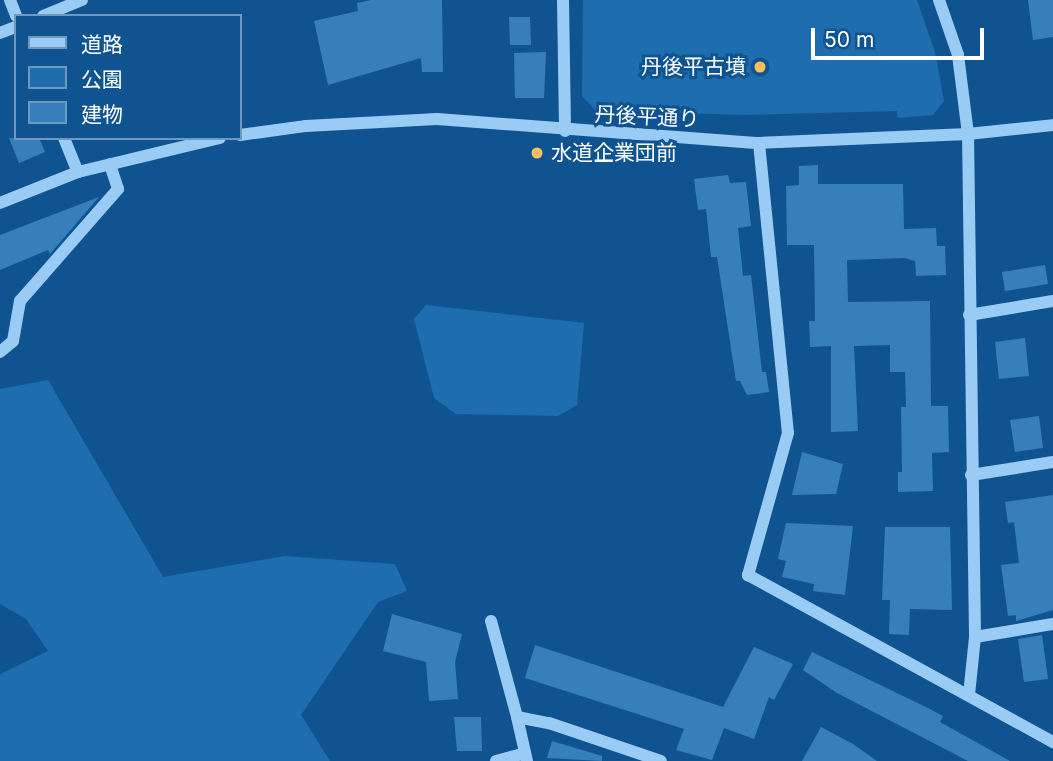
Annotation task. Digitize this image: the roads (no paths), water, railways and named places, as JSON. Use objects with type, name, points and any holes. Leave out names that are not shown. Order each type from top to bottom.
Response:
[{"type":"street","points":[[48,14],[82,0]]},
{"type":"street","points":[[564,0],[565,131]]},
{"type":"street","points":[[939,0],[958,55],[968,134],[975,637],[969,695]]},
{"type":"street","name":"丹後平通り","points":[[242,135],[306,126],[437,119],[565,131],[759,142],[968,134],[1053,125]]},
{"type":"street","points":[[66,140],[78,172]]},
{"type":"street","points":[[0,203],[78,172],[212,140]]},
{"type":"street","points":[[759,142],[788,433],[748,575],[1053,742]]},
{"type":"street","points":[[0,352],[13,341],[20,301],[118,189],[110,164]]},
{"type":"street","points":[[969,315],[1053,302]]},
{"type":"street","points":[[971,475],[1053,462]]},
{"type":"street","points":[[491,621],[526,757],[496,761]]},
{"type":"street","points":[[975,637],[1053,624]]},
{"type":"street","points":[[517,717],[549,723],[661,761]]},
{"type":"place","name":"丹後平古墳","points":[[760,67]]},
{"type":"place","name":"水道企業団前","points":[[537,153]]}]
